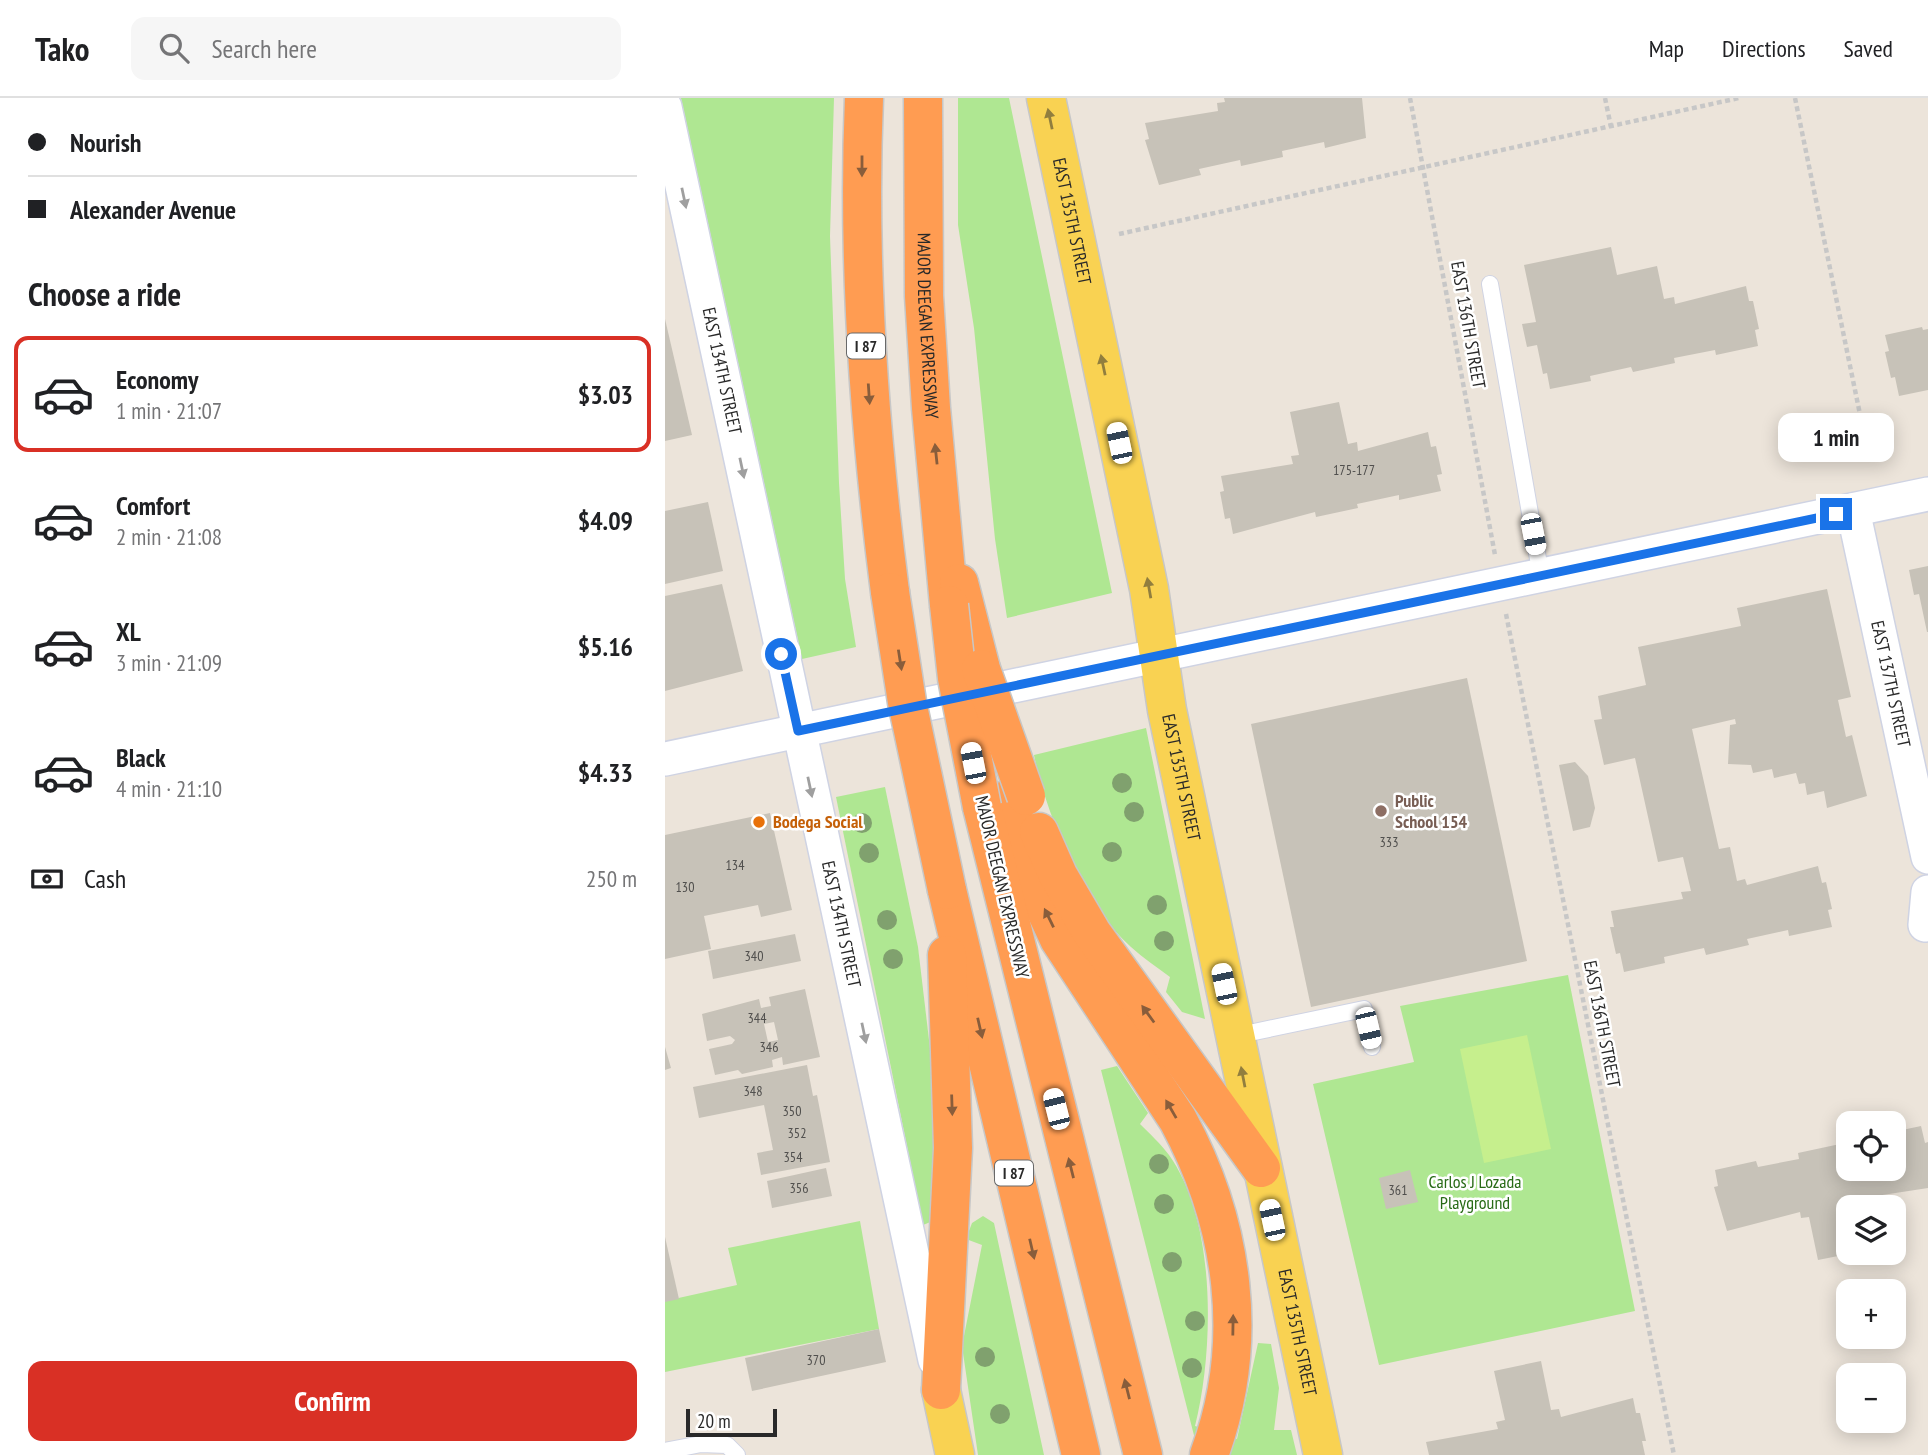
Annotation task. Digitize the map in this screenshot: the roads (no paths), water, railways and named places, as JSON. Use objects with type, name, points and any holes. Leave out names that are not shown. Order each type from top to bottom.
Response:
[{"type":"highway","name":"I 87","points":[[864,98],[862,207],[868,371],[876,482],[907,702],[947,890],[1081,1455]]},
{"type":"highway","name":"MAJOR DEEGAN EXPRESSWAY","points":[[923,98],[924,296],[931,408],[943,522],[956,603],[957,678],[1005,801],[1143,1455]]},
{"type":"highway","points":[[956,603],[981,669],[1005,801],[1031,879],[1059,939],[1092,993],[1157,1085],[1209,1184],[1228,1252],[1233,1295],[1233,1340],[1226,1393],[1209,1455]]},
{"type":"highway","points":[[1005,801],[1058,875],[1092,933],[1261,1168]]},
{"type":"highway","points":[[941,1390],[953,1123],[947,1032],[947,890]]},
{"type":"main road","name":"EAST 135TH STREET","points":[[1046,98],[1149,589],[1167,710],[1323,1455]]},
{"type":"main road","name":"EAST 134TH STREET","points":[[941,1390],[955,1455]]},
{"type":"street","name":"EAST 134TH STREET","points":[[665,107],[941,1390]]},
{"type":"street","points":[[665,759],[1928,494]]},
{"type":"street","name":"EAST 137TH STREET","points":[[1853,510],[1928,858]]},
{"type":"street","points":[[1925,925],[1928,892]]},
{"type":"lane","points":[[1490,284],[1541,576]]},
{"type":"lane","points":[[1235,1036],[1364,1009],[1372,1047]]},
{"type":"lane","points":[[665,1451],[714,1444],[727,1445],[737,1455]]},
{"type":"place","name":"Public School 154","points":[[1381,811]]},
{"type":"place","name":"Bodega Social","points":[[759,822]]},
{"type":"park label","name":"Carlos J Lozada Playground","points":[[1475,1192]]}]
